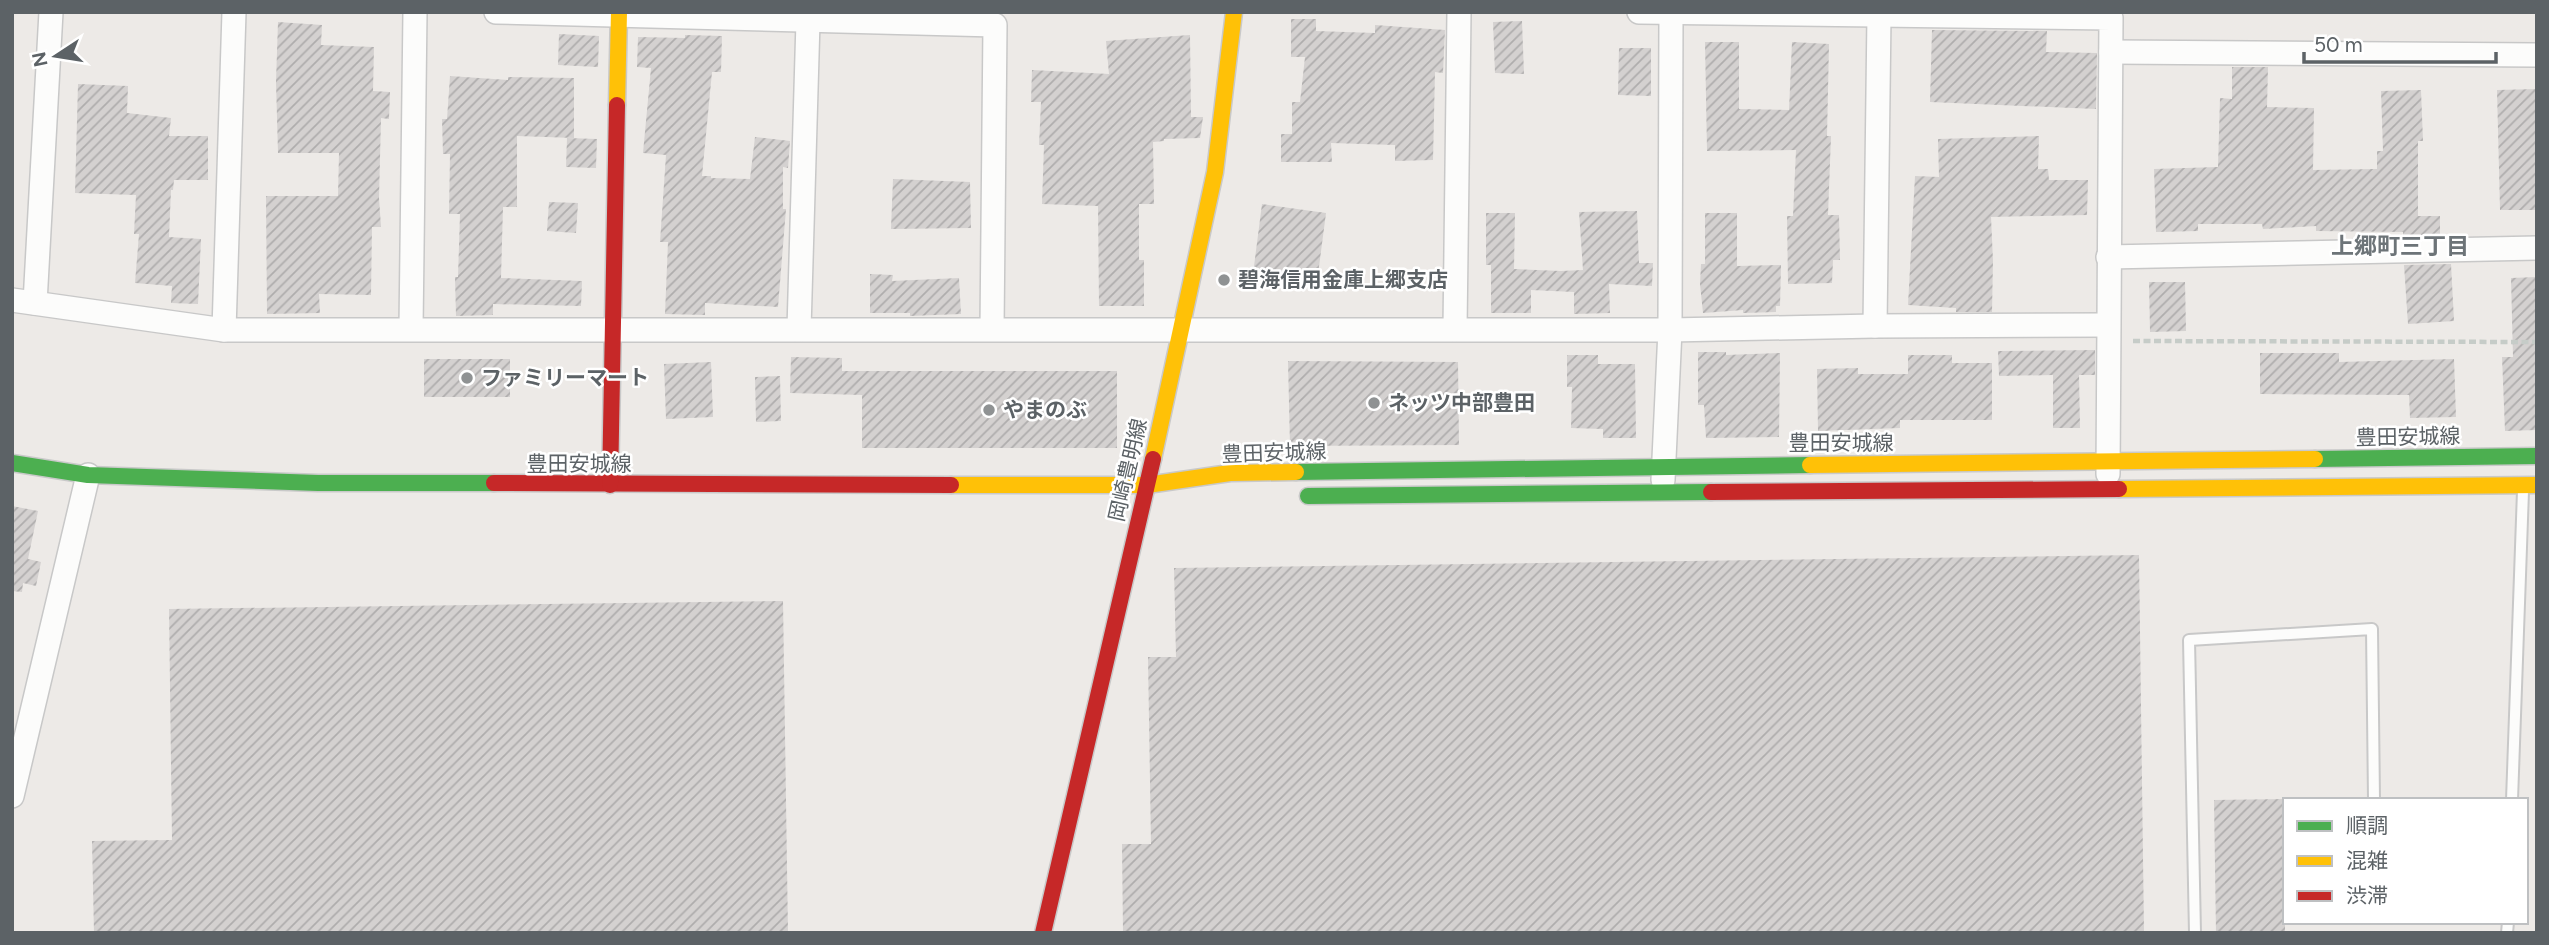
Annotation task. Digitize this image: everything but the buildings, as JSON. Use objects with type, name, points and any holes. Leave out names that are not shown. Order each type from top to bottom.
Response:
[{"type":"main road","name":"岡崎豊明線","points":[[1042,933],[1147,485],[1215,172],[1234,12]]},
{"type":"main road","points":[[610,485],[619,14]]},
{"type":"main road","name":"豊田安城線","points":[[12,463],[88,475],[318,483],[1147,485],[1230,473],[2537,456]]},
{"type":"main road","name":"豊田安城線","points":[[1147,485],[1197,493]]},
{"type":"main road","name":"豊田安城線","points":[[1291,496],[2530,486]]},
{"type":"street","points":[[35,303],[51,12]]},
{"type":"street","points":[[224,330],[234,12]]},
{"type":"street","points":[[411,328],[415,12]]},
{"type":"street","points":[[496,12],[808,21],[995,19],[992,330]]},
{"type":"street","points":[[1455,329],[1459,12]]},
{"type":"street","points":[[1639,12],[2111,18],[2107,333],[2109,489]]},
{"type":"street","points":[[1664,494],[1670,330],[1671,12]]},
{"type":"street","points":[[1875,326],[1879,15]]},
{"type":"street","points":[[799,329],[808,21]]},
{"type":"street","points":[[2111,52],[2537,55]]},
{"type":"street","points":[[2108,257],[2537,248]]},
{"type":"street","points":[[12,300],[224,330],[1670,330],[1875,326],[2107,333]]},
{"type":"street","points":[[12,796],[88,475]]},
{"type":"lane","points":[[2512,798],[2530,486]]},
{"type":"lane","points":[[2195,933],[2189,640],[2372,629],[2374,798]]},
{"type":"path","points":[[2107,333],[2537,342]]},
{"type":"traffic: fast","points":[[2315,459],[2537,456]]},
{"type":"traffic: fast","points":[[12,463],[88,475],[318,483],[494,483]]},
{"type":"traffic: fast","points":[[1296,472],[1810,465]]},
{"type":"traffic: fast","points":[[1308,496],[1711,492]]},
{"type":"traffic: slow","points":[[617,105],[619,12]]},
{"type":"traffic: slow","points":[[1153,459],[1215,172],[1234,12]]},
{"type":"traffic: slow","points":[[1810,465],[2315,459]]},
{"type":"traffic: slow","points":[[951,485],[1147,485],[1230,473],[1296,472]]},
{"type":"traffic: slow","points":[[2119,489],[2537,485]]},
{"type":"traffic: jam","points":[[610,485],[617,105]]},
{"type":"traffic: jam","points":[[1043,933],[1153,459]]},
{"type":"traffic: jam","points":[[494,483],[951,485]]},
{"type":"traffic: jam","points":[[1711,492],[2119,489]]},
{"type":"place","name":"碧海信用金庫上郷支店","points":[[1224,280]]},
{"type":"place","name":"ファミリーマート","points":[[467,378]]},
{"type":"place","name":"ネッツ中部豊田","points":[[1374,403]]},
{"type":"place","name":"やまのぶ","points":[[989,410]]},
{"type":"district","name":"上郷町三丁目","points":[[2400,246]]}]
